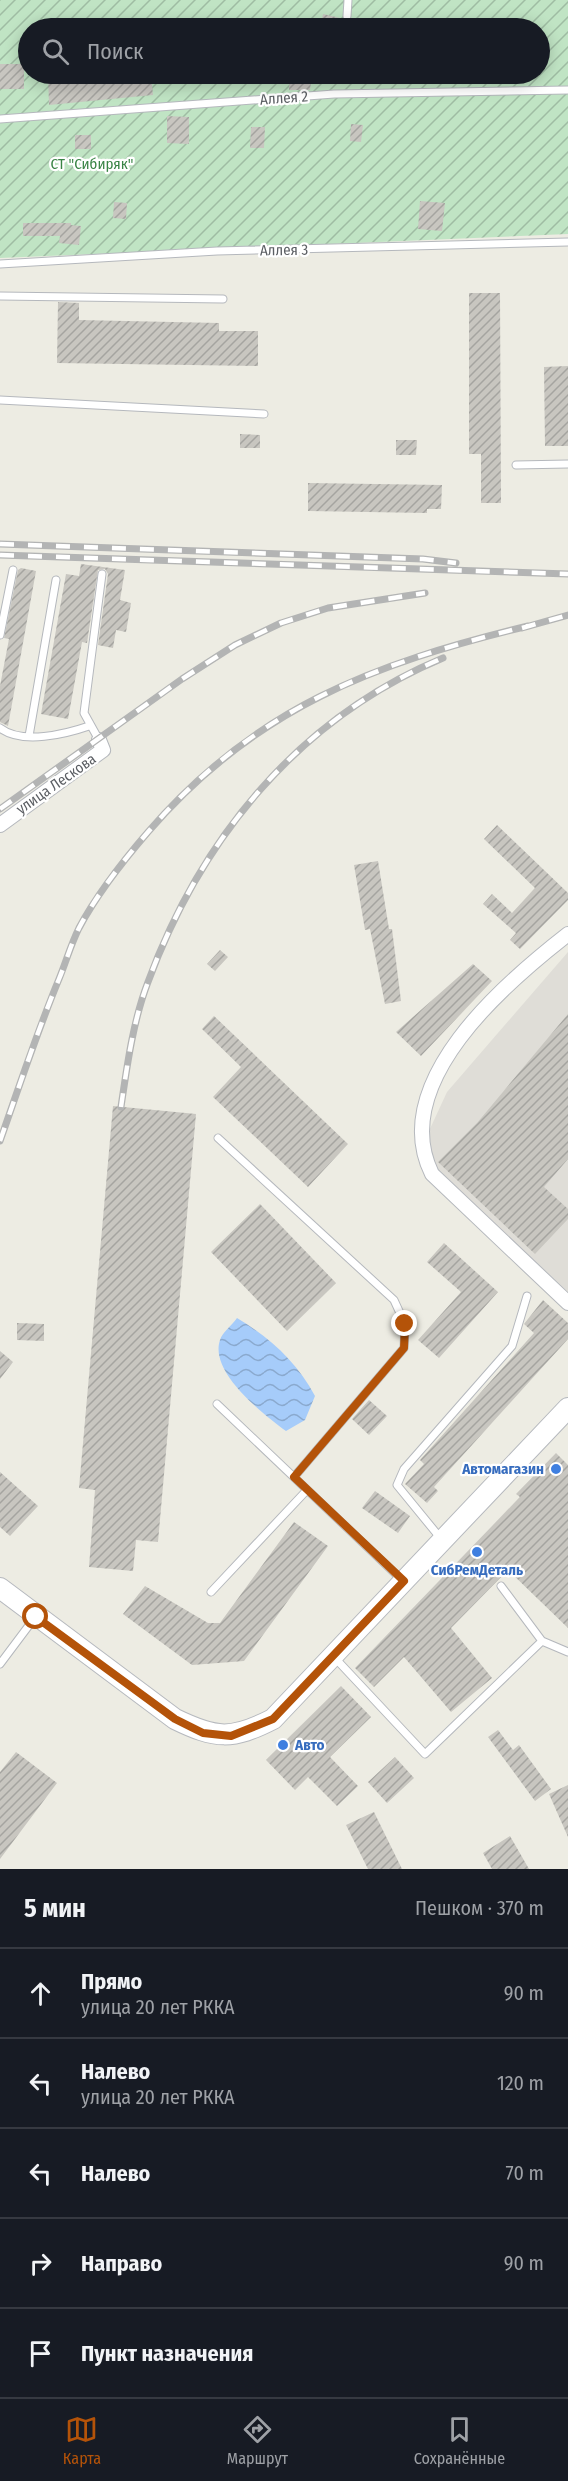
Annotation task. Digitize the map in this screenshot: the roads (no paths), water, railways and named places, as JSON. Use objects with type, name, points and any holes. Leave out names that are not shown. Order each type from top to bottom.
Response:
[{"type":"main road","points":[[0,1588],[175,1719],[203,1733],[231,1736],[273,1719],[568,1408]]},
{"type":"street","name":"улица Лескова","points":[[0,825],[48,788],[93,759],[103,750],[99,740]]},
{"type":"street","points":[[568,934],[522,969],[486,1004],[455,1042],[435,1080],[424,1119],[424,1156],[432,1174],[568,1302]]},
{"type":"lane","points":[[347,16],[348,0]]},
{"type":"lane","name":"Аллея 2","points":[[0,119],[334,94],[568,90]]},
{"type":"lane","name":"Аллея 3","points":[[0,264],[217,251],[568,242]]},
{"type":"lane","points":[[0,296],[223,299]]},
{"type":"lane","points":[[0,400],[264,414]]},
{"type":"lane","points":[[516,465],[568,464]]},
{"type":"lane","points":[[0,635],[13,570]]},
{"type":"lane","points":[[99,740],[89,726],[84,713],[102,574]]},
{"type":"lane","points":[[29,736],[56,580]]},
{"type":"lane","points":[[0,728],[6,732],[29,736],[61,736],[89,726]]},
{"type":"lane","points":[[218,1138],[394,1300],[405,1324],[404,1348],[294,1477]]},
{"type":"lane","points":[[444,1542],[397,1485],[404,1469],[422,1446],[512,1346],[527,1296]]},
{"type":"lane","points":[[217,1404],[404,1581]]},
{"type":"lane","points":[[211,1592],[307,1490]]},
{"type":"lane","points":[[501,1586],[542,1641],[568,1652]]},
{"type":"lane","points":[[0,1664],[36,1617]]},
{"type":"lane","points":[[333,1656],[425,1754],[542,1641]]},
{"type":"water","points":[[237,1318],[282,1352],[300,1372],[315,1396],[305,1420],[286,1431],[240,1391],[222,1365],[219,1352],[220,1340]]},
{"type":"railway","points":[[0,544],[423,559],[456,563]]},
{"type":"railway","points":[[0,555],[568,574]]},
{"type":"railway","points":[[0,809],[182,679],[235,645],[281,623],[328,608],[425,593]]},
{"type":"railway","points":[[522,628],[568,615]]},
{"type":"railway","points":[[0,1141],[43,1019],[79,928],[120,866],[148,832],[189,789],[231,753],[274,722],[320,697],[367,675],[418,657],[528,626]]},
{"type":"railway","points":[[121,1107],[134,1028],[148,982],[170,929],[196,879],[227,832],[261,788],[300,749],[344,714],[391,683],[443,658]]},
{"type":"place","name":"Автомагазин","points":[[556,1469]]},
{"type":"place","name":"СибРемДеталь","points":[[477,1552]]},
{"type":"place","name":"Авто","points":[[283,1745]]},
{"type":"park label","name":"СТ \"Сибиряк\"","points":[[92,164]]}]
